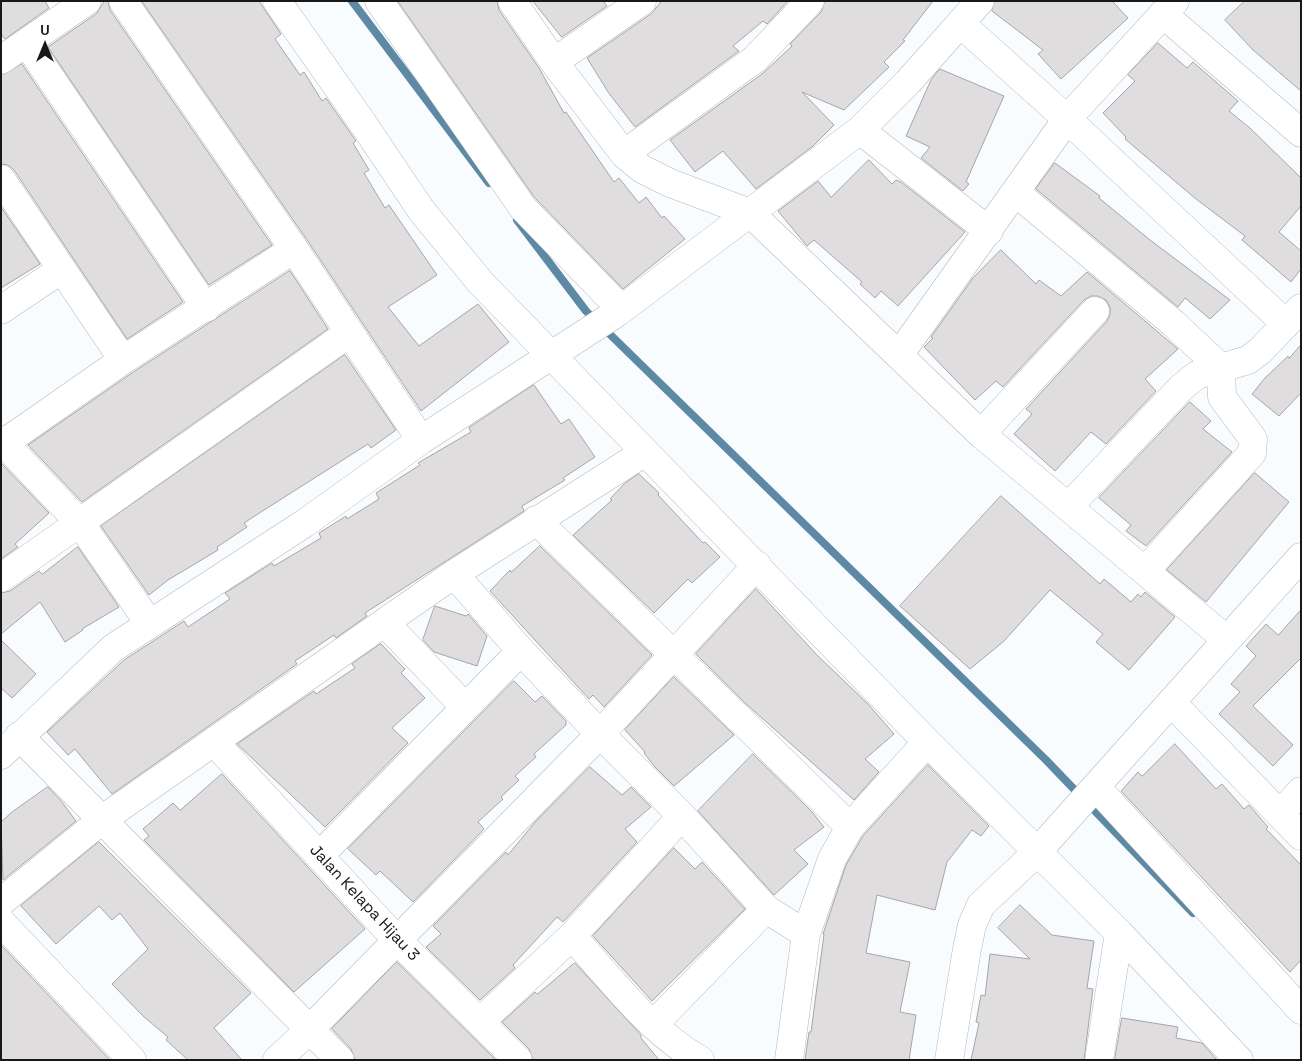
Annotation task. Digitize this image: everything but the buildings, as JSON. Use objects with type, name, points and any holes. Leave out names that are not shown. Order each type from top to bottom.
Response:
[{"type":"street","points":[[1,60],[87,1]]},
{"type":"street","points":[[123,1],[294,249],[421,440]]},
{"type":"street","points":[[277,1],[421,210],[481,283],[557,351],[645,452],[757,565],[927,742],[1042,846],[1119,933],[1239,1060]]},
{"type":"street","points":[[379,1],[524,208],[619,310]]},
{"type":"street","points":[[512,1],[554,62],[624,154],[642,169],[670,183],[750,213],[981,434],[1227,640]]},
{"type":"street","points":[[554,62],[642,1]]},
{"type":"street","points":[[624,154],[755,59],[810,1]]},
{"type":"street","points":[[340,1060],[103,819],[10,746],[113,648],[306,522],[421,440],[619,310],[860,130],[961,24],[980,1]]},
{"type":"street","points":[[899,355],[1067,119],[1169,8],[1301,133]]},
{"type":"street","points":[[961,24],[1067,119],[1294,316],[1248,360],[1197,375],[1182,386],[1068,507]]},
{"type":"street","points":[[27,43],[206,308]]},
{"type":"street","points":[[860,130],[989,231]]},
{"type":"street","points":[[2,182],[124,360]]},
{"type":"street","points":[[1015,192],[1173,323],[1221,368],[1222,398],[1253,439],[1252,454],[1145,571]]},
{"type":"street","points":[[149,623],[80,522],[3,442],[294,249]]},
{"type":"street","points":[[1,310],[62,269]]},
{"type":"street","points":[[981,434],[1095,311]]},
{"type":"street","points":[[1,578],[349,333]]},
{"type":"street","points":[[1,902],[103,819],[215,743],[454,574],[645,452]]},
{"type":"street","points":[[536,520],[850,827]]},
{"type":"street","points":[[949,1060],[972,925],[981,905],[1042,846],[1301,557]]},
{"type":"street","points":[[277,1060],[309,1030],[600,734],[757,565]]},
{"type":"street","points":[[454,574],[521,650],[600,734],[682,816],[766,909],[806,934]]},
{"type":"street","points":[[385,623],[466,707]]},
{"type":"street","points":[[319,856],[521,650]]},
{"type":"street","points":[[1171,702],[1301,836]]},
{"type":"street","points":[[789,1060],[806,934],[832,859],[850,827],[927,742]]},
{"type":"street","name":"Jalan Kelapa Hijau 3","points":[[215,743],[397,940],[518,1060]]},
{"type":"street","points":[[1280,814],[1301,791]]},
{"type":"street","points":[[1091,792],[1299,1005]]},
{"type":"street","points":[[480,1022],[572,936],[682,816]]},
{"type":"street","points":[[653,1025],[766,909]]},
{"type":"street","points":[[1,922],[132,1060]]},
{"type":"street","points":[[1099,1060],[1119,933]]},
{"type":"street","points":[[572,936],[653,1025],[682,1049],[700,1060]]},
{"type":"waterway","points":[[352,1],[489,183]]},
{"type":"waterway","points":[[517,220],[586,311],[1046,760],[1193,913]]}]
